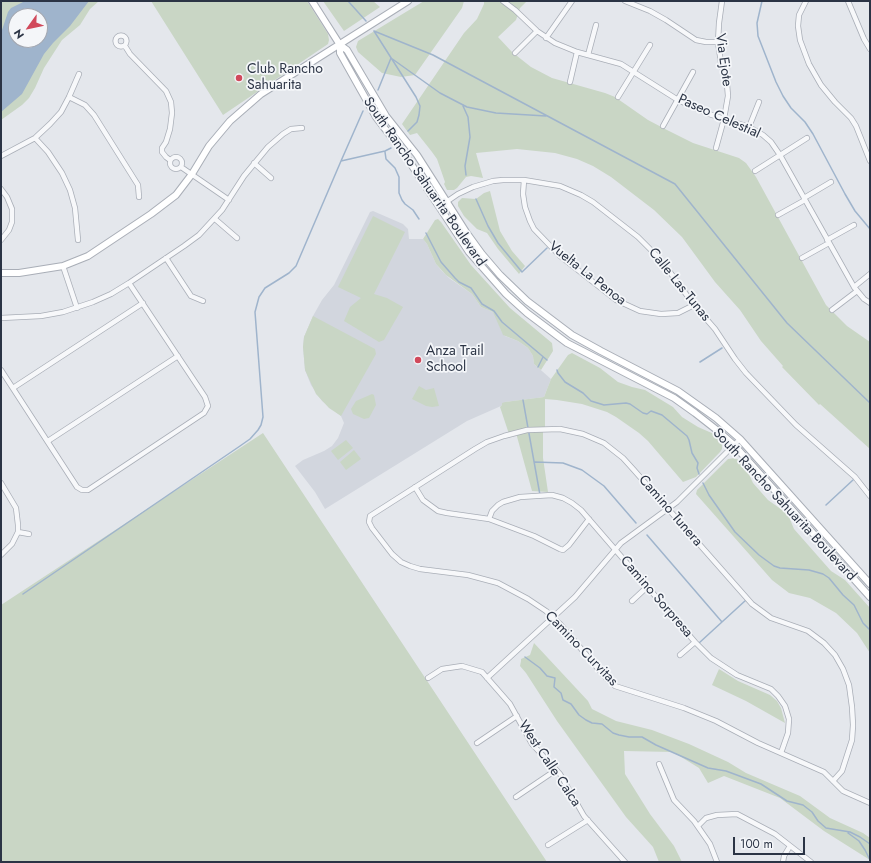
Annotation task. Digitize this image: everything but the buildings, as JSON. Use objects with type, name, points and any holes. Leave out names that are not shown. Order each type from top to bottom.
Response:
[{"type":"street","name":"South Rancho Sahuarita Boulevard","points":[[312,1],[340,45],[347,50],[377,103],[417,155],[466,232],[488,261],[522,296],[543,314],[582,341],[678,391],[705,409],[740,439],[870,584]]},
{"type":"street","points":[[1,273],[18,273],[63,266],[88,256],[152,214],[176,195],[192,174],[209,146],[230,121],[261,94],[408,1]]},
{"type":"street","name":"Paseo Celestial","points":[[503,1],[537,31],[555,44],[577,52],[621,64],[678,100],[708,114],[749,127],[767,139],[780,155],[855,289],[870,303]]},
{"type":"street","points":[[546,38],[572,1]]},
{"type":"street","points":[[625,1],[666,20],[696,40],[718,42]]},
{"type":"street","name":"Via Ejote","points":[[716,148],[724,119],[728,96],[727,84],[721,63],[718,42],[722,1]]},
{"type":"street","points":[[806,1],[799,15],[798,26],[800,40],[809,64],[821,85],[851,118],[856,126],[870,161]]},
{"type":"street","points":[[848,1],[864,39],[870,49]]},
{"type":"street","points":[[588,54],[596,25]]},
{"type":"street","points":[[516,52],[537,31]]},
{"type":"street","name":"South Rancho Sahuarita Boulevard","points":[[340,45],[340,53],[376,117],[405,155],[464,245],[481,267],[506,294],[527,313],[567,343],[674,398],[711,425],[734,445],[870,597]]},
{"type":"street","points":[[618,97],[650,45]]},
{"type":"street","points":[[125,46],[130,54],[166,91],[171,102],[172,112],[170,129],[166,142],[162,148],[162,152],[170,160],[172,168],[177,169],[181,167],[229,200]]},
{"type":"street","points":[[570,82],[577,52]]},
{"type":"street","points":[[664,126],[693,72]]},
{"type":"street","points":[[1,156],[35,138],[50,124],[60,112],[69,97],[79,74]]},
{"type":"street","points":[[69,97],[85,105],[94,115],[138,185],[138,197]]},
{"type":"street","points":[[749,127],[759,102]]},
{"type":"street","points":[[1,318],[41,316],[63,312],[111,294],[129,283],[189,242],[215,219],[244,176],[268,147],[291,129],[302,128]]},
{"type":"street","points":[[35,138],[48,152],[62,173],[70,190],[75,208],[78,240]]},
{"type":"street","points":[[755,171],[807,138]]},
{"type":"street","points":[[170,160],[174,157],[179,158],[182,162],[181,167]]},
{"type":"street","points":[[254,163],[271,178]]},
{"type":"street","name":"Calle Las Tunas","points":[[439,207],[446,201],[468,189],[488,182],[503,180],[524,180],[560,186],[593,202],[647,246],[664,264],[694,305],[715,329],[739,364],[769,398],[807,435],[855,477],[870,496]]},
{"type":"street","name":"Vuelta La Penoa","points":[[524,180],[523,194],[525,207],[530,221],[540,235],[560,256],[616,300],[640,311],[661,314],[678,313],[694,305]]},
{"type":"street","points":[[778,215],[831,182]]},
{"type":"street","points":[[1,189],[7,197],[12,209],[12,222],[9,230],[1,240]]},
{"type":"street","points":[[215,219],[237,238]]},
{"type":"street","points":[[802,258],[854,225]]},
{"type":"street","points":[[9,230],[14,234]]},
{"type":"street","points":[[166,258],[191,296],[203,301]]},
{"type":"street","points":[[63,266],[77,308]]},
{"type":"street","points":[[832,310],[870,274]]},
{"type":"street","points":[[1,370],[82,490],[88,490],[204,413],[208,406],[205,397],[129,283]]},
{"type":"street","points":[[13,388],[143,303]]},
{"type":"street","points":[[48,441],[178,356]]},
{"type":"street","name":"Camino Tunera","points":[[369,519],[370,516],[376,511],[475,449],[496,439],[527,430],[560,429],[583,434],[604,443],[633,469],[752,604],[771,618],[808,632],[824,643],[840,662],[851,694],[853,733],[842,771],[833,781]]},
{"type":"street","points":[[487,678],[575,597],[628,537],[668,509],[686,494],[740,439]]},
{"type":"street","points":[[1,483],[16,508],[18,517],[18,532],[12,544],[1,555]]},
{"type":"street","points":[[415,487],[423,500],[438,511],[489,519],[522,530],[563,550],[589,519]]},
{"type":"street","name":"Camino Sorpresa","points":[[489,519],[495,508],[508,500],[525,496],[552,495],[563,498],[572,503],[589,519],[695,642],[711,658],[737,675],[771,689],[778,696],[787,711],[789,725],[781,753]]},
{"type":"street","name":"Camino Curvitas","points":[[369,519],[372,528],[400,562],[420,569],[468,575],[498,583],[528,599],[546,611],[570,636],[606,678],[615,686],[624,690],[671,703],[697,713],[824,772],[843,791],[870,803]]},
{"type":"street","points":[[18,532],[29,534]]},
{"type":"street","points":[[632,601],[647,587]]},
{"type":"street","points":[[680,655],[695,642]]},
{"type":"street","name":"West Calle Calca","points":[[428,678],[442,669],[462,666],[482,672],[510,704],[532,744],[556,770],[588,820],[626,862]]},
{"type":"street","points":[[477,743],[517,716]]},
{"type":"street","points":[[659,764],[674,800],[698,826],[710,844],[717,862]]},
{"type":"street","points":[[516,797],[556,770]]},
{"type":"street","points":[[698,826],[706,818],[717,815],[737,814],[775,834],[811,862]]},
{"type":"street","points":[[548,846],[588,820]]},
{"type":"street","points":[[784,862],[784,856],[790,846]]},
{"type":"shaded area","name":"Anza Trail School","points":[[373,211],[403,224],[408,229],[409,239],[423,239],[427,244],[436,264],[441,270],[449,278],[472,294],[481,307],[493,312],[497,317],[501,330],[505,336],[518,341],[528,348],[533,356],[534,364],[551,379],[544,397],[505,402],[501,406],[467,421],[325,509],[315,492],[295,466],[303,460],[332,446],[338,438],[344,423],[341,416],[322,401],[311,385],[305,370],[303,347],[304,337],[313,316],[322,300],[334,285],[370,212]]},
{"type":"green space","points":[[1,1],[99,1],[90,9],[80,25],[62,40],[44,68],[29,98],[1,120]]},
{"type":"green space","name":"Club Rancho Sahuarita","points":[[151,1],[307,1],[328,34],[329,40],[328,44],[223,115]]},
{"type":"green space","points":[[323,1],[373,1],[380,7],[344,31]]},
{"type":"green space","points":[[424,1],[464,1],[462,8],[415,75],[401,77],[382,73],[358,52],[356,47],[358,41]]},
{"type":"green space","points":[[484,1],[527,1],[520,8],[516,20],[498,37],[512,52],[531,67],[552,78],[615,97],[648,120],[667,130],[693,143],[739,158],[746,163],[756,177],[826,305],[847,326],[870,342],[870,449],[820,404],[819,405],[782,367],[783,366],[761,341],[740,310],[715,282],[682,237],[654,210],[611,177],[593,166],[577,159],[555,153],[517,149],[476,153],[483,178],[471,176],[466,177],[457,188],[454,190],[447,190],[437,159],[417,133],[410,135],[402,124],[464,33],[477,19]]},
{"type":"green space","points":[[490,191],[500,231],[512,251],[525,266],[519,274],[487,233],[477,229],[464,216],[458,206],[458,202],[462,198],[476,199],[484,193]]},
{"type":"green space","points":[[373,216],[405,232],[374,294],[387,298],[403,307],[384,340],[379,342],[344,321],[350,307],[361,298],[338,287]]},
{"type":"green space","points":[[438,219],[471,265],[510,308],[552,343],[553,351],[541,370],[534,364],[533,356],[528,348],[518,341],[503,335],[493,312],[481,307],[472,294],[446,275],[436,264],[427,244],[423,239],[435,220]]},
{"type":"green space","points":[[313,316],[375,349],[376,354],[341,416],[329,408],[316,394],[305,370],[303,347],[304,337]]},
{"type":"green space","points":[[572,353],[600,368],[618,382],[645,390],[673,407],[682,417],[698,427],[714,434],[722,443],[722,449],[696,477],[683,482],[648,441],[616,417],[607,412],[582,404],[545,399],[543,458],[548,492],[532,491],[516,433],[509,434],[500,407],[502,403],[505,402],[544,397],[551,379],[568,355]]},
{"type":"green space","points":[[419,386],[426,390],[434,388],[439,406],[426,406],[412,399]]},
{"type":"green space","points":[[372,394],[374,395],[376,405],[369,418],[364,419],[353,414],[351,409],[356,401]]},
{"type":"green space","points":[[263,433],[547,862],[1,862],[1,605]]},
{"type":"green space","points":[[346,440],[353,448],[338,460],[331,451]]},
{"type":"green space","points":[[354,450],[361,459],[346,470],[340,462]]},
{"type":"green space","points":[[734,458],[739,460],[746,468],[753,483],[768,500],[785,512],[794,529],[831,571],[845,580],[870,608],[870,653],[857,633],[836,613],[810,598],[789,593],[772,580],[696,494],[697,490],[728,459]]},
{"type":"green space","points":[[534,643],[588,701],[592,709],[616,721],[652,730],[689,744],[728,762],[746,773],[800,796],[830,818],[863,833],[870,838],[870,860],[824,831],[780,798],[724,776],[708,783],[699,768],[673,752],[624,751],[625,774],[650,814],[674,846],[682,862],[659,862],[653,847],[626,817],[557,721],[520,666],[521,659],[530,655]]},
{"type":"green space","points":[[719,669],[738,681],[770,695],[777,701],[781,708],[785,723],[746,701],[712,685]]},
{"type":"water","points":[[25,1],[89,1],[70,26],[44,54],[22,94],[1,112],[1,33],[8,12],[8,48],[48,48],[48,8],[11,8]]},
{"type":"waterway","points":[[348,1],[366,21]]},
{"type":"waterway","points":[[762,1],[757,23],[758,36],[776,82],[791,108],[805,122],[813,134],[855,211],[870,229]]},
{"type":"waterway","points":[[374,31],[433,55],[675,184],[787,323],[870,403]]},
{"type":"waterway","points":[[374,31],[416,97],[420,106],[417,122],[408,131]]},
{"type":"waterway","points":[[378,90],[391,58],[440,93],[467,107],[496,113],[546,116]]},
{"type":"waterway","points":[[463,106],[468,117],[470,137],[465,166],[466,175]]},
{"type":"waterway","points":[[341,161],[363,111]]},
{"type":"waterway","points":[[23,594],[240,446],[250,439],[258,430],[263,417],[255,312],[259,297],[265,288],[289,273],[296,266],[341,161],[385,151],[391,148]]},
{"type":"waterway","points":[[385,152],[386,159],[395,168],[399,177],[399,193],[402,200],[413,210],[419,219]]},
{"type":"waterway","points":[[476,199],[488,226],[498,243],[522,272],[547,248]]},
{"type":"waterway","points":[[426,233],[441,262],[455,278],[459,282],[471,288],[482,304],[494,311],[502,322],[547,360]]},
{"type":"waterway","points":[[700,362],[722,348]]},
{"type":"waterway","points":[[538,367],[543,357]]},
{"type":"waterway","points":[[557,370],[565,382],[583,393],[591,401],[604,405],[626,403],[643,413],[647,414],[651,411],[662,415],[687,436],[692,453],[698,463],[697,468],[699,474]]},
{"type":"waterway","points":[[523,400],[540,495]]},
{"type":"waterway","points":[[535,462],[563,463],[582,470],[604,486],[636,523]]},
{"type":"waterway","points":[[826,505],[853,480]]},
{"type":"waterway","points":[[703,483],[709,495],[735,532],[759,555],[774,566],[780,568],[809,570],[823,574],[829,578],[843,595],[854,605],[863,623],[870,630]]},
{"type":"waterway","points":[[647,535],[722,622]]},
{"type":"waterway","points":[[699,643],[746,600]]},
{"type":"waterway","points":[[525,657],[540,668],[547,676],[555,678],[554,687],[561,693],[563,700],[571,704],[579,715],[586,720],[592,723],[602,724],[613,733],[619,735],[642,737],[656,745],[708,768],[726,771],[761,784],[787,801],[803,805],[812,812],[818,821],[826,828],[850,832],[870,844]]},
{"type":"waterway","points":[[848,833],[859,841],[870,860]]},
{"type":"place","name":"Club Rancho Sahuarita","points":[[239,78]]},
{"type":"place","name":"Anza Trail School","points":[[418,360]]}]
